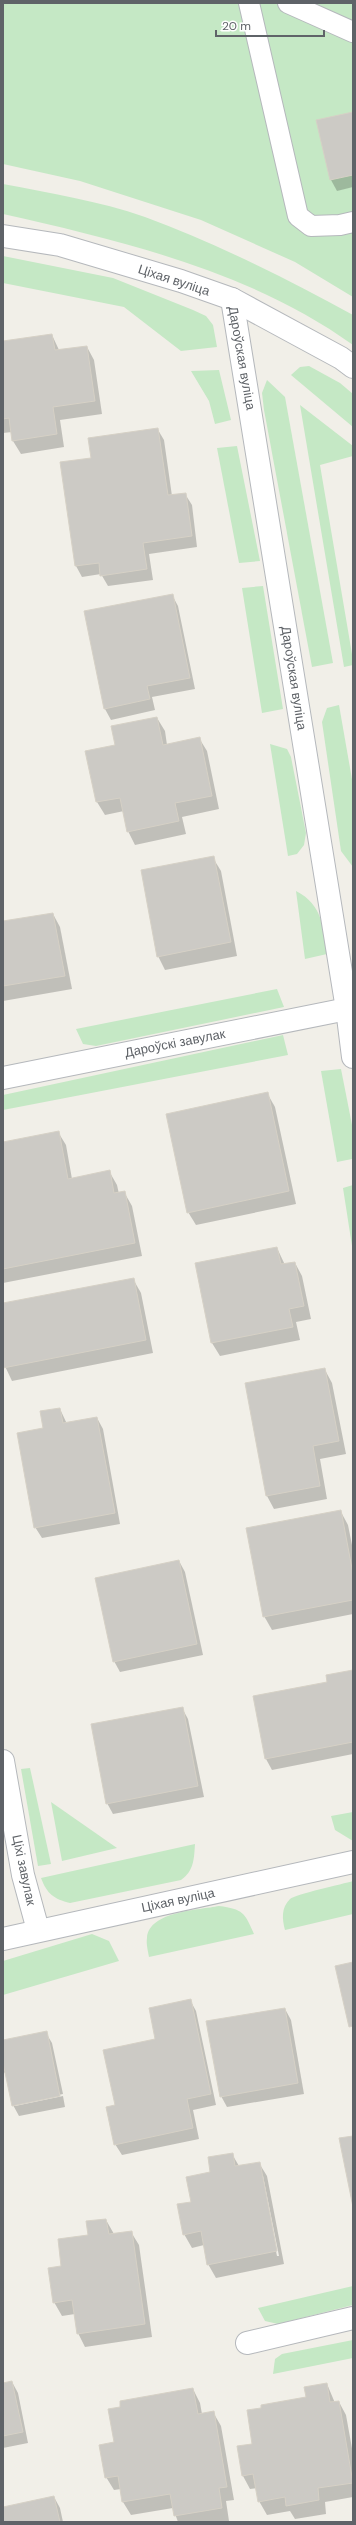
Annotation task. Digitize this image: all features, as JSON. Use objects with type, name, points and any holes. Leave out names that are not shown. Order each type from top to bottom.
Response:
[{"type":"street","name":"Ціхая вуліца","points":[[3,236],[60,245],[181,281],[232,299],[341,358],[353,367]]},
{"type":"street","name":"Дароўская вуліца","points":[[232,299],[347,1009],[353,1057]]},
{"type":"street","name":"Дароўскі завулак","points":[[3,1078],[347,1009]]},
{"type":"street","name":"Ціхі завулак","points":[[3,1762],[23,1875],[38,1930]]},
{"type":"street","name":"Ціхая вуліца","points":[[3,1940],[38,1930],[353,1862]]},
{"type":"street","points":[[247,2343],[353,2318]]},
{"type":"lane","points":[[250,3],[298,216],[311,226],[340,225],[353,222]]},
{"type":"lane","points":[[288,3],[353,32]]},
{"type":"green space","points":[[3,3],[353,3],[353,297],[295,262],[201,220],[80,181],[3,164]]},
{"type":"green space","points":[[3,184],[74,198],[128,211],[172,227],[225,250],[277,275],[353,315],[353,345],[314,320],[273,298],[230,279],[185,262],[140,248],[3,214]]},
{"type":"green space","points":[[3,256],[113,278],[193,310],[206,316],[213,325],[217,347],[181,351],[124,307],[3,283]]},
{"type":"green space","points":[[309,366],[340,383],[353,394],[353,427],[291,375],[300,367]]},
{"type":"green space","points":[[219,370],[231,420],[215,424],[209,401],[191,371]]},
{"type":"green space","points":[[267,380],[285,397],[333,663],[312,667],[264,410],[262,393]]},
{"type":"green space","points":[[300,405],[353,446],[353,456],[320,465],[353,660],[353,665],[344,667]]},
{"type":"green space","points":[[237,446],[260,561],[239,563],[217,448]]},
{"type":"green space","points":[[263,586],[283,709],[262,713],[242,588]]},
{"type":"green space","points":[[339,705],[353,785],[353,867],[341,851],[322,722],[327,708]]},
{"type":"green space","points":[[270,744],[287,749],[291,757],[306,833],[304,845],[297,854],[288,856]]},
{"type":"green space","points":[[296,891],[312,903],[317,910],[323,926],[327,954],[305,959]]},
{"type":"green space","points":[[277,989],[284,1007],[96,1046],[83,1044],[76,1029]]},
{"type":"green space","points":[[283,1035],[288,1055],[3,1110],[3,1095]]},
{"type":"green space","points":[[341,1069],[353,1130],[353,1156],[352,1159],[337,1162],[321,1071]]},
{"type":"green space","points":[[353,1185],[353,1246],[352,1246],[343,1188]]},
{"type":"green space","points":[[30,1768],[51,1864],[38,1866],[21,1769]]},
{"type":"green space","points":[[51,1802],[117,1848],[62,1861]]},
{"type":"green space","points":[[353,1812],[353,1841],[335,1830],[331,1816]]},
{"type":"green space","points":[[195,1844],[194,1860],[191,1869],[189,1873],[181,1880],[70,1903],[55,1898],[46,1888],[41,1878]]},
{"type":"green space","points":[[353,1881],[353,1914],[285,1930],[283,1914],[285,1906],[290,1899],[310,1892]]},
{"type":"green space","points":[[219,1906],[233,1909],[242,1913],[248,1921],[254,1934],[149,1957],[147,1938],[150,1929],[156,1922],[176,1913]]},
{"type":"green space","points":[[92,1934],[109,1941],[119,1961],[3,1995],[3,1961]]},
{"type":"green space","points":[[353,2286],[353,2305],[278,2324],[265,2321],[258,2308]]},
{"type":"green space","points":[[353,2340],[353,2358],[273,2374],[275,2359],[282,2354]]},
{"type":"building","points":[[353,112],[353,175],[330,180],[316,120]]},
{"type":"building","points":[[52,334],[55,350],[87,346],[95,401],[53,407],[57,434],[12,441],[9,418],[3,419],[3,341]]},
{"type":"building","points":[[158,428],[168,495],[186,493],[192,536],[143,543],[147,569],[100,576],[99,563],[75,566],[60,462],[91,458],[88,438]]},
{"type":"building","points":[[173,594],[190,678],[147,686],[150,699],[104,709],[84,611]]},
{"type":"building","points":[[157,717],[163,745],[200,737],[212,796],[175,803],[179,821],[127,832],[120,798],[96,802],[85,751],[115,745],[111,726]]},
{"type":"building","points":[[214,856],[231,942],[157,957],[141,870]]},
{"type":"building","points":[[53,913],[65,976],[3,986],[3,921]]},
{"type":"building","points":[[268,1092],[289,1191],[187,1213],[166,1114]]},
{"type":"building","points":[[59,1131],[68,1179],[110,1170],[114,1193],[125,1191],[135,1243],[3,1269],[3,1142]]},
{"type":"building","points":[[277,1247],[281,1264],[295,1262],[304,1306],[289,1309],[293,1327],[211,1343],[195,1263]]},
{"type":"building","points":[[134,1278],[146,1340],[3,1368],[3,1303]]},
{"type":"building","points":[[325,1368],[339,1441],[313,1446],[320,1486],[266,1496],[245,1383]]},
{"type":"building","points":[[60,1408],[63,1423],[97,1417],[115,1513],[34,1528],[17,1433],[43,1428],[40,1411]]},
{"type":"building","points":[[341,1510],[353,1574],[353,1600],[263,1617],[246,1528]]},
{"type":"building","points":[[179,1560],[197,1644],[113,1662],[95,1578]]},
{"type":"building","points":[[353,1670],[353,1742],[265,1759],[253,1696],[327,1682],[326,1675]]},
{"type":"building","points":[[183,1707],[198,1786],[106,1804],[91,1724]]},
{"type":"building","points":[[353,1962],[353,2026],[349,2027],[335,1966]]},
{"type":"building","points":[[191,1999],[211,2094],[187,2099],[193,2128],[114,2145],[106,2107],[115,2105],[103,2050],[155,2039],[149,2008]]},
{"type":"building","points":[[285,2008],[298,2083],[220,2097],[206,2021]]},
{"type":"building","points":[[47,2031],[60,2096],[12,2106],[3,2063],[3,2040]]},
{"type":"building","points":[[353,2136],[353,2207],[339,2138]]},
{"type":"building","points":[[233,2153],[235,2166],[260,2162],[277,2251],[207,2265],[201,2231],[183,2235],[177,2204],[191,2202],[186,2177],[210,2172],[208,2157]]},
{"type":"building","points":[[106,2219],[109,2234],[132,2231],[145,2324],[77,2334],[72,2300],[53,2303],[48,2268],[61,2266],[58,2239],[88,2235],[86,2221]]},
{"type":"building","points":[[12,2381],[23,2432],[3,2436],[3,2383]]},
{"type":"building","points":[[327,2383],[330,2402],[339,2401],[353,2483],[318,2488],[319,2500],[286,2506],[285,2497],[258,2502],[253,2474],[242,2476],[237,2446],[252,2444],[247,2410],[261,2408],[261,2405],[306,2397],[304,2387]]},
{"type":"building","points":[[193,2388],[198,2414],[214,2411],[227,2487],[219,2488],[222,2508],[174,2516],[170,2494],[122,2502],[118,2476],[105,2478],[99,2445],[114,2442],[108,2409],[120,2407],[120,2401]]},
{"type":"building","points":[[54,2496],[60,2522],[3,2522],[3,2507]]}]
